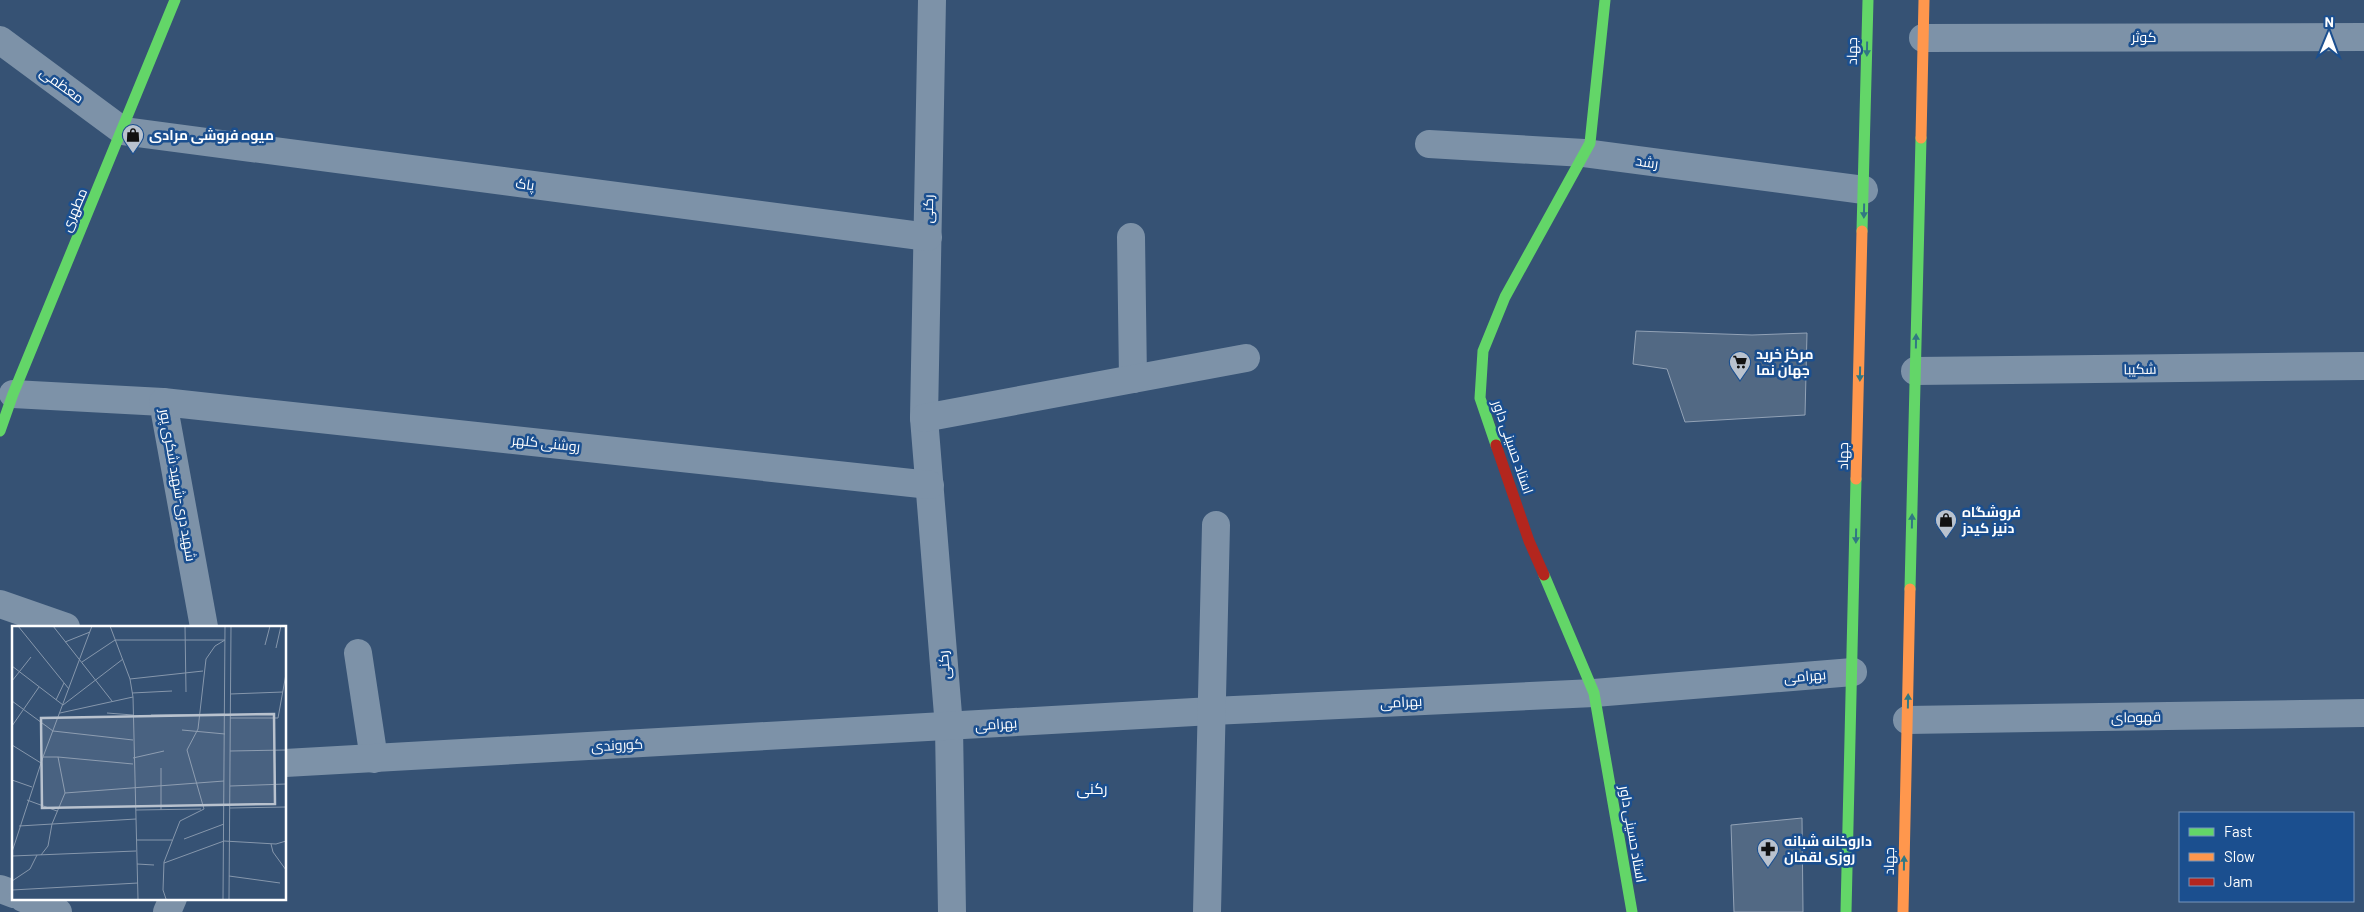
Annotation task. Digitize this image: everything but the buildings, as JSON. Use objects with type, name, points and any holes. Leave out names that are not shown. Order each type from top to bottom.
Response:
[{"type":"main road","name":"مطهری","points":[[0,432],[13,394],[123,131],[175,0]]},
{"type":"main road","name":"استاد حسینی داور","points":[[1605,0],[1590,143],[1505,297],[1483,351],[1480,398],[1529,541],[1594,693],[1632,912]]},
{"type":"main road","name":"جهاد","points":[[1846,912],[1868,0]]},
{"type":"main road","name":"جهاد","points":[[1903,912],[1924,0]]},
{"type":"street","name":"رکنی","points":[[932,0],[924,418],[949,727],[952,912]]},
{"type":"street","name":"کوثر","points":[[1923,38],[2364,37]]},
{"type":"street","name":"معظمی","points":[[0,40],[123,131]]},
{"type":"street","name":"پاک","points":[[123,131],[928,237]]},
{"type":"street","name":"رشد","points":[[1429,144],[1584,153],[1864,190]]},
{"type":"street","points":[[1131,237],[1133,379]]},
{"type":"street","points":[[924,418],[1246,358]]},
{"type":"street","name":"شکیبا","points":[[1915,371],[2364,366]]},
{"type":"street","name":"شهید دری-شهید شکری پور","points":[[13,394],[163,402],[204,626]]},
{"type":"street","name":"روشنی کلهر","points":[[163,402],[930,485]]},
{"type":"street","points":[[1207,912],[1216,525]]},
{"type":"street","points":[[0,604],[63,626]]},
{"type":"street","points":[[358,654],[374,759]]},
{"type":"street","name":"بهرامی","points":[[949,727],[1212,711],[1594,693],[1853,672]]},
{"type":"street","name":"قهوه‌ای","points":[[1907,720],[2364,714]]},
{"type":"street","name":"کوروندی","points":[[286,764],[949,727]]},
{"type":"street","points":[[0,889],[12,893]]},
{"type":"street","points":[[28,900],[58,912]]},
{"type":"street","points":[[167,912],[172,900]]},
{"type":"traffic: fast","points":[[0,431],[13,394],[175,0]]},
{"type":"traffic: fast","points":[[1496,445],[1480,398],[1483,351],[1505,297],[1590,143],[1605,0]]},
{"type":"traffic: fast","points":[[1862,231],[1868,0]]},
{"type":"traffic: fast","points":[[1910,589],[1921,138]]},
{"type":"traffic: fast","points":[[1846,912],[1856,479]]},
{"type":"traffic: fast","points":[[1544,575],[1594,693],[1632,912]]},
{"type":"traffic: slow","points":[[1921,138],[1924,0]]},
{"type":"traffic: slow","points":[[1856,479],[1862,231]]},
{"type":"traffic: slow","points":[[1903,912],[1910,589]]},
{"type":"traffic: jam","points":[[1496,445],[1529,541],[1544,575]]},
{"type":"place","name":"میوه فروشی مرادی","points":[[133,154]]},
{"type":"place","name":"مرکز خرید جهان نما","points":[[1740,381]]},
{"type":"place","name":"فروشگاه دنیز کیدز","points":[[1946,539]]},
{"type":"place","name":"داروخانه شبانه روزی لقمان","points":[[1768,868]]},
{"type":"district","name":"رکنی","points":[[1092,789]]}]
